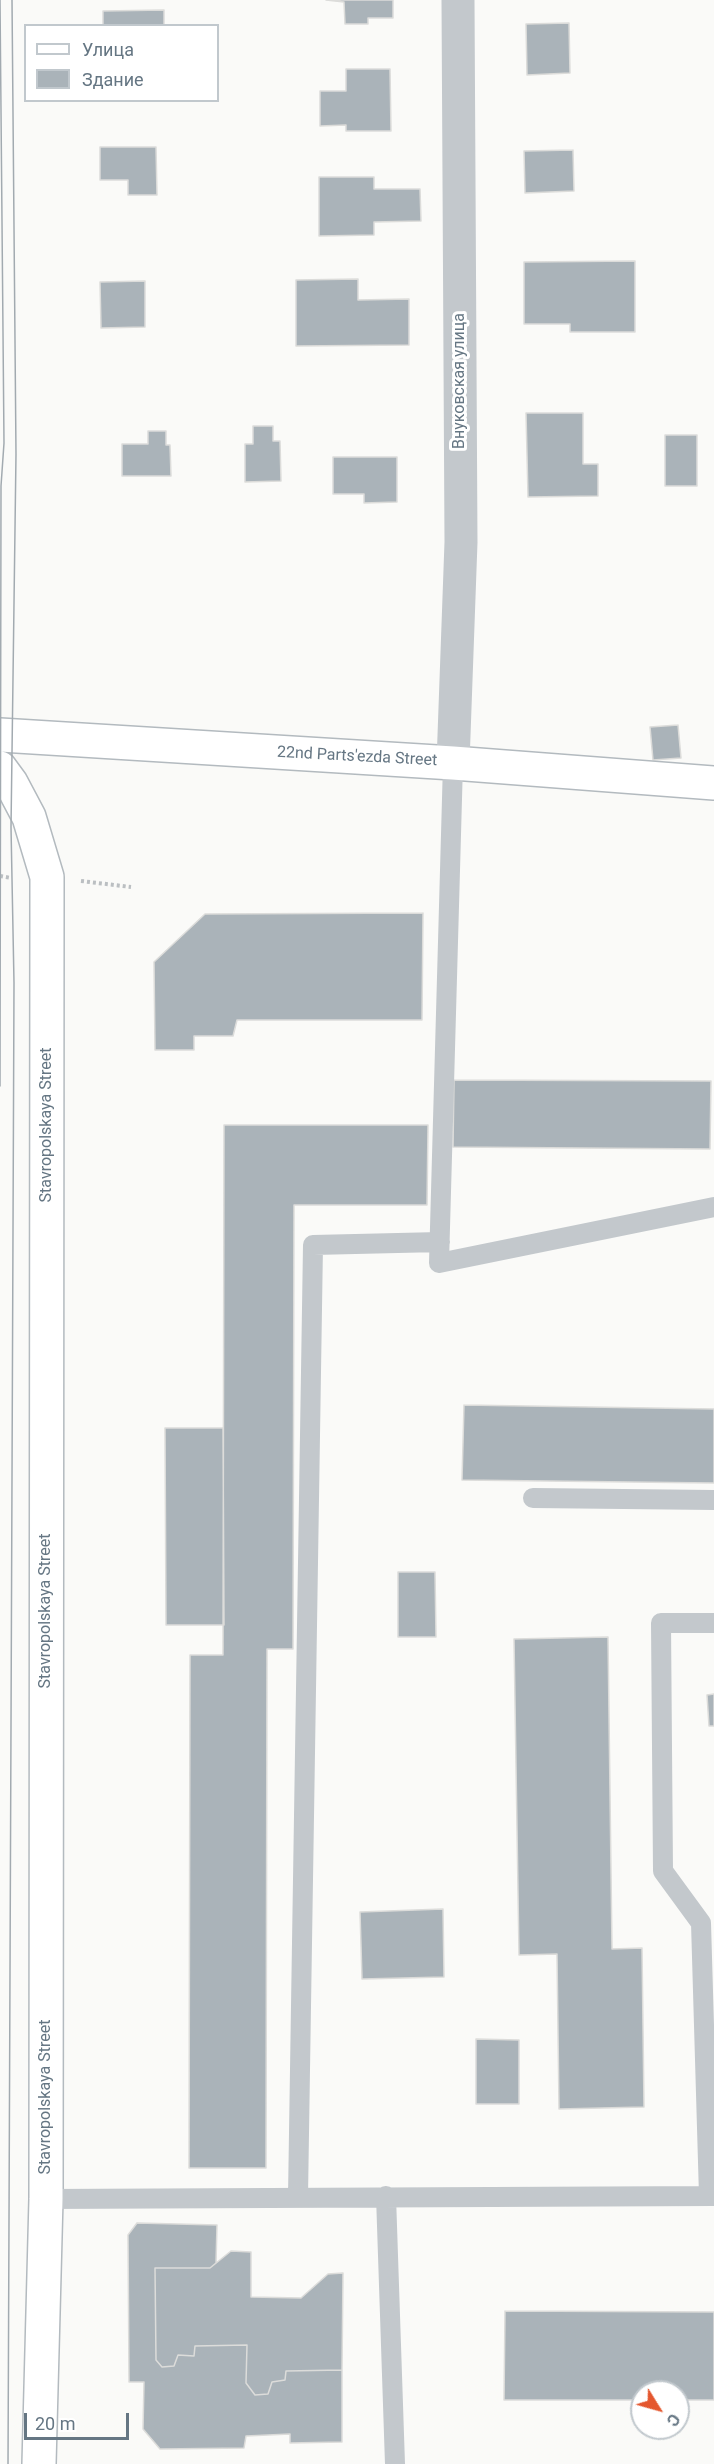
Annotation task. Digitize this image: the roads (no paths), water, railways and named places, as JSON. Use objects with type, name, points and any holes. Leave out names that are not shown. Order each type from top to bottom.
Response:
[{"type":"street","name":"Внуковская улица","points":[[453,763],[461,542],[458,0]]},
{"type":"street","name":"22nd Parts'ezda Street","points":[[0,735],[453,763],[714,783]]},
{"type":"street","name":"Stavropolskaya Street","points":[[0,768],[11,783],[29,817],[47,878],[46,2199],[39,2464]]},
{"type":"lane","points":[[453,763],[439,1263],[714,1207]]},
{"type":"lane","points":[[298,2196],[313,1245],[440,1242]]},
{"type":"lane","points":[[533,1498],[714,1500]]},
{"type":"lane","points":[[46,2199],[298,2196],[712,2196],[701,1923],[663,1871],[661,1623],[714,1623]]},
{"type":"lane","points":[[386,2196],[395,2464]]},
{"type":"tram line","points":[[0,0],[4,443],[1,486],[0,1086]]},
{"type":"tram line","points":[[8,2464],[14,983],[11,827],[16,454],[12,0]]}]
